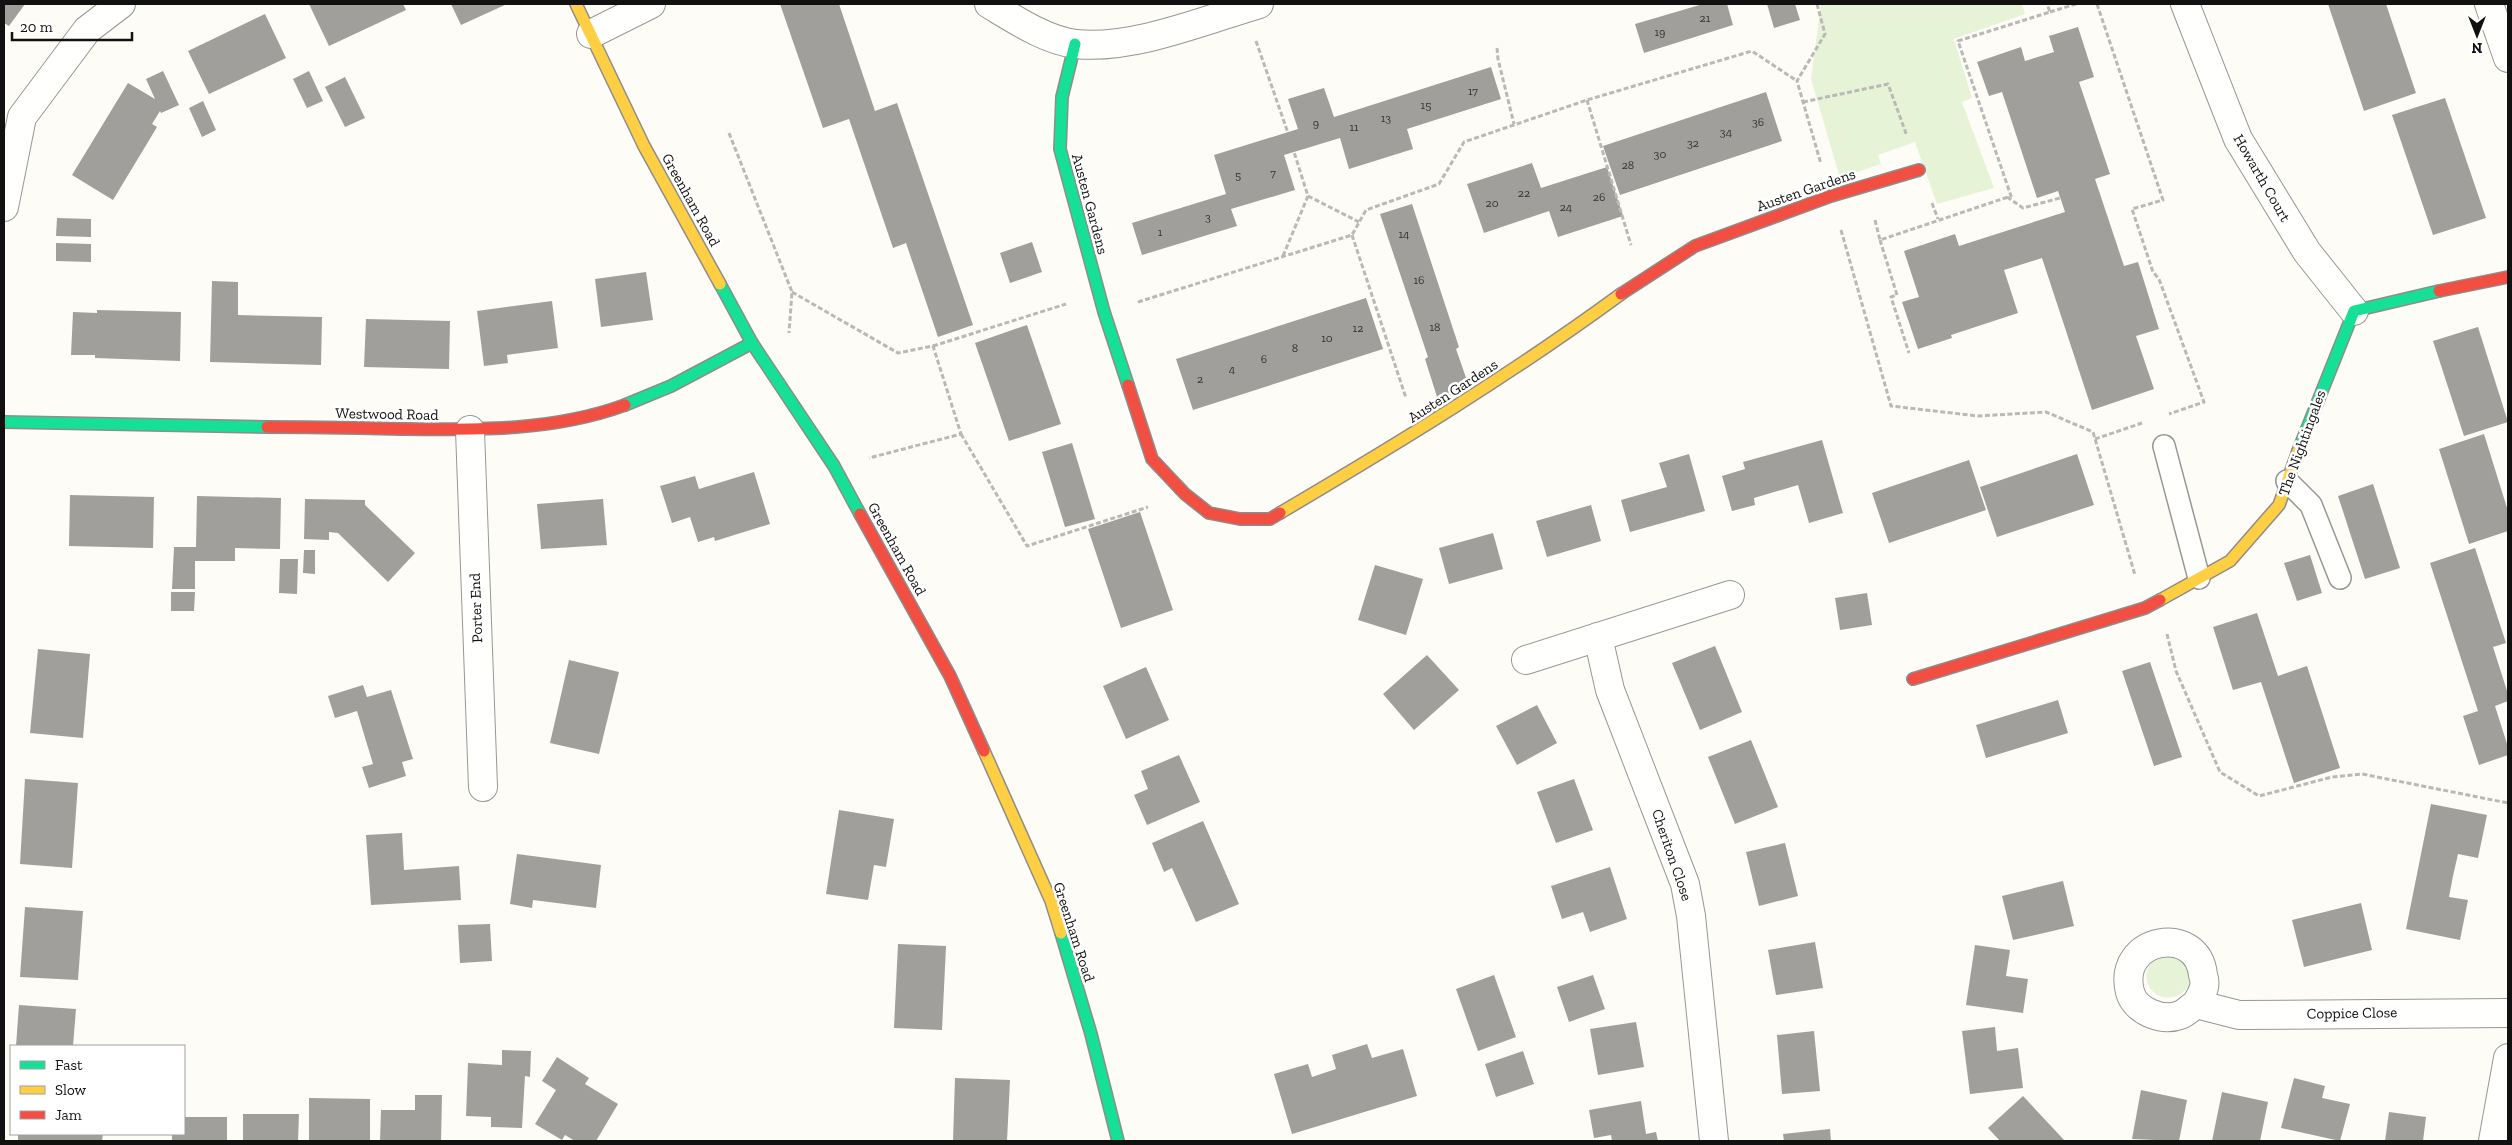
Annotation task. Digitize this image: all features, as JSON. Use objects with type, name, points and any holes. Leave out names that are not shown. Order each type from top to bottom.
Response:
[{"type":"street","points":[[4,208],[22,117],[86,30],[121,4]]},
{"type":"street","name":"Greenham Road","points":[[576,4],[644,146],[752,343],[834,466],[950,676],[1051,901],[1091,1034],[1118,1141]]},
{"type":"street","points":[[592,34],[651,4]]},
{"type":"street","points":[[989,4],[1030,28],[1076,44],[1135,41],[1252,6]]},
{"type":"street","name":"Howarth Court","points":[[2185,4],[2238,139],[2307,252],[2354,311]]},
{"type":"street","points":[[2489,4],[2508,58]]},
{"type":"street","name":"Austen Gardens","points":[[1076,44],[1062,97],[1060,150],[1104,312],[1152,459],[1185,494],[1209,513],[1240,518],[1270,518],[1417,432],[1550,346],[1644,277],[1695,246],[1830,196],[1919,170]]},
{"type":"street","points":[[2354,311],[2478,282],[2508,277]]},
{"type":"street","name":"The Nightingales","points":[[1912,679],[2145,608],[2159,602],[2230,561],[2279,505],[2305,430],[2354,311]]},
{"type":"street","name":"Westwood Road","points":[[4,422],[470,430],[583,418],[616,408],[669,388],[752,343]]},
{"type":"street","name":"Porter End","points":[[470,430],[483,787]]},
{"type":"street","points":[[1526,660],[1730,595]]},
{"type":"street","name":"Cheriton Close","points":[[1598,637],[1610,690],[1684,884],[1691,916],[1714,1141]]},
{"type":"street","name":"Coppice Close","points":[[2196,1004],[2239,1015],[2508,1013]]},
{"type":"street","points":[[2493,1141],[2507,1067]]},
{"type":"lane","points":[[2164,446],[2200,578]]},
{"type":"lane","points":[[2287,481],[2311,505],[2340,578]]},
{"type":"path","points":[[1816,4],[1825,34],[1798,81],[1891,406],[1978,416],[2046,412],[2093,432],[2145,608]]},
{"type":"path","points":[[2046,4],[2050,12]]},
{"type":"path","points":[[1880,240],[2011,196],[1958,41],[2076,4]]},
{"type":"path","points":[[2097,4],[2163,200],[2132,209],[2153,272],[2158,279],[2204,402],[2167,414]]},
{"type":"path","points":[[1252,6],[1288,133]]},
{"type":"path","points":[[1497,48],[1514,124]]},
{"type":"path","points":[[1104,312],[1352,235],[1366,210],[1438,184],[1464,142],[1514,124],[1752,51],[1798,81]]},
{"type":"path","points":[[1803,102],[1888,84],[1938,219]]},
{"type":"path","points":[[1588,100],[1631,246],[1644,277]]},
{"type":"path","points":[[730,133],[792,292],[784,390]]},
{"type":"path","points":[[1283,256],[1308,196],[1294,152]]},
{"type":"path","points":[[1865,186],[1898,294],[1891,297],[1909,353]]},
{"type":"path","points":[[1308,196],[1360,222]]},
{"type":"path","points":[[2006,197],[2022,208],[2060,198]]},
{"type":"path","points":[[1352,235],[1417,432]]},
{"type":"path","points":[[792,292],[898,353],[933,346],[1099,293]]},
{"type":"path","points":[[933,346],[961,434],[1027,546],[1185,494]]},
{"type":"path","points":[[2095,439],[2149,421]]},
{"type":"path","points":[[834,466],[961,434]]},
{"type":"path","points":[[2159,602],[2176,671],[2220,772],[2259,796],[2332,777],[2362,774],[2508,803]]},
{"type":"green space","points":[[1821,4],[2022,4],[2025,14],[1954,39],[1972,98],[1962,102],[1994,188],[1937,204],[1915,142],[1878,155],[1881,164],[1840,178],[1811,79]]},
{"type":"green space","points":[[2164,952],[2187,960],[2191,983],[2181,994],[2170,997],[2160,996],[2152,990],[2147,982],[2147,972],[2152,961]]},
{"type":"building","points":[[4,4],[25,4],[9,26],[4,23]]},
{"type":"building","points":[[309,4],[403,4],[406,10],[329,46]]},
{"type":"building","points":[[451,4],[507,4],[461,25]]},
{"type":"building","points":[[780,4],[839,4],[875,111],[897,103],[973,325],[938,337],[906,243],[893,248],[849,119],[823,128]]},
{"type":"building","points":[[1703,4],[1727,4],[1733,25],[1644,53],[1635,24]]},
{"type":"building","points":[[1767,4],[1795,4],[1800,20],[1774,28]]},
{"type":"building","points":[[2328,4],[2386,4],[2416,93],[2364,111]]},
{"type":"building","points":[[265,14],[286,58],[209,94],[188,51]]},
{"type":"building","points":[[2078,27],[2094,77],[2079,82],[2110,174],[2095,179],[2124,266],[2138,262],[2159,329],[2136,336],[2154,389],[2092,410],[2042,258],[2004,270],[2018,313],[1951,335],[1952,338],[1918,349],[1902,302],[1919,297],[1904,251],[1955,234],[1959,246],[2065,212],[2058,191],[2037,198],[2002,92],[1989,96],[1977,62],[2021,47],[2025,61],[2054,52],[2049,36]]},
{"type":"building","points":[[1491,67],[1501,99],[1407,129],[1413,149],[1349,169],[1340,138],[1284,155],[1295,190],[1231,209],[1237,226],[1142,255],[1132,223],[1226,194],[1214,155],[1298,129],[1288,99],[1324,88],[1334,117]]},
{"type":"building","points":[[163,71],[179,105],[161,113],[160,111],[152,124],[157,127],[113,200],[72,175],[128,83],[155,99],[146,79]]},
{"type":"building","points":[[309,71],[323,101],[307,108],[293,79]]},
{"type":"building","points":[[345,77],[365,118],[345,127],[325,87]]},
{"type":"building","points":[[1766,92],[1782,141],[1620,195],[1603,146]]},
{"type":"building","points":[[2445,98],[2486,218],[2433,235],[2392,115]]},
{"type":"building","points":[[203,101],[216,130],[202,137],[189,108]]},
{"type":"building","points":[[1532,163],[1541,188],[1607,167],[1623,216],[1558,237],[1549,211],[1484,233],[1467,184]]},
{"type":"building","points":[[1412,204],[1459,347],[1456,349],[1470,389],[1438,400],[1425,359],[1428,357],[1380,214]]},
{"type":"building","points":[[57,218],[91,219],[91,237],[56,236]]},
{"type":"building","points":[[1032,242],[1042,272],[1010,283],[1000,253]]},
{"type":"building","points":[[56,243],[91,244],[91,262],[56,261]]},
{"type":"building","points":[[646,272],[653,320],[601,327],[595,279]]},
{"type":"building","points":[[212,281],[238,282],[238,315],[322,317],[321,365],[210,362]]},
{"type":"building","points":[[1366,298],[1383,349],[1193,410],[1176,359]]},
{"type":"building","points":[[552,301],[558,348],[507,355],[508,363],[484,366],[477,311]]},
{"type":"building","points":[[97,310],[181,312],[180,361],[95,358],[95,355],[71,355],[73,312],[97,313]]},
{"type":"building","points":[[366,319],[450,321],[449,369],[364,367]]},
{"type":"building","points":[[1027,325],[1061,424],[1009,441],[975,343]]},
{"type":"building","points":[[2478,327],[2508,422],[2464,436],[2433,341]]},
{"type":"building","points":[[2484,434],[2508,511],[2508,531],[2469,544],[2439,449]]},
{"type":"building","points":[[1822,440],[1843,513],[1809,523],[1798,485],[1754,498],[1755,505],[1732,511],[1722,476],[1745,469],[1743,462]]},
{"type":"building","points":[[1072,443],[1095,519],[1065,527],[1042,452]]},
{"type":"building","points":[[1689,454],[1705,511],[1630,532],[1621,500],[1667,487],[1659,463]]},
{"type":"building","points":[[2077,454],[2094,505],[1997,537],[1980,487]]},
{"type":"building","points":[[1969,460],[1986,510],[1889,543],[1872,493]]},
{"type":"building","points":[[754,472],[770,524],[715,541],[714,537],[698,542],[690,517],[672,523],[660,486],[695,476],[699,489]]},
{"type":"building","points":[[2373,484],[2400,568],[2365,579],[2338,496]]},
{"type":"building","points":[[70,495],[154,497],[153,548],[69,546]]},
{"type":"building","points":[[197,496],[281,498],[280,549],[235,548],[235,561],[195,561],[195,589],[172,589],[174,547],[196,547]]},
{"type":"building","points":[[305,499],[365,500],[365,505],[415,553],[388,582],[338,533],[329,532],[329,540],[304,539]]},
{"type":"building","points":[[603,499],[607,545],[541,549],[537,504]]},
{"type":"building","points":[[1591,505],[1601,541],[1547,557],[1536,521]]},
{"type":"building","points":[[1140,512],[1173,610],[1121,628],[1088,529]]},
{"type":"building","points":[[1493,533],[1503,569],[1449,584],[1439,548]]},
{"type":"building","points":[[2475,548],[2506,643],[2493,647],[2508,694],[2508,701],[2495,706],[2508,747],[2508,755],[2479,765],[2463,716],[2478,711],[2430,563]]},
{"type":"building","points":[[304,550],[315,550],[315,574],[303,573]]},
{"type":"building","points":[[2310,555],[2322,593],[2297,601],[2284,563]]},
{"type":"building","points":[[280,559],[298,559],[297,594],[279,593]]},
{"type":"building","points":[[1375,565],[1423,579],[1406,635],[1358,620]]},
{"type":"building","points":[[171,592],[195,592],[194,611],[171,611]]},
{"type":"building","points":[[1867,593],[1872,625],[1840,630],[1835,598]]},
{"type":"building","points":[[2257,613],[2278,676],[2307,666],[2340,768],[2294,783],[2261,682],[2233,690],[2213,627]]},
{"type":"building","points":[[1715,646],[1742,712],[1700,730],[1672,663]]},
{"type":"building","points":[[38,649],[90,654],[83,738],[30,733]]},
{"type":"building","points":[[1427,655],[1459,690],[1414,730],[1383,694]]},
{"type":"building","points":[[569,660],[619,672],[599,754],[550,743]]},
{"type":"building","points":[[2150,662],[2182,757],[2154,766],[2122,671]]},
{"type":"building","points":[[1146,667],[1169,720],[1126,739],[1103,686]]},
{"type":"building","points":[[363,685],[367,697],[391,690],[413,759],[402,762],[406,776],[369,788],[362,767],[373,764],[357,711],[335,718],[328,696]]},
{"type":"building","points":[[2058,700],[2068,733],[1986,758],[1976,725]]},
{"type":"building","points":[[1537,705],[1557,743],[1517,765],[1496,726]]},
{"type":"building","points":[[1751,740],[1778,807],[1735,824],[1708,757]]},
{"type":"building","points":[[1179,755],[1200,802],[1147,825],[1134,795],[1148,789],[1141,771]]},
{"type":"building","points":[[25,779],[78,783],[72,868],[20,864]]},
{"type":"building","points":[[1574,779],[1593,830],[1556,843],[1537,792]]},
{"type":"building","points":[[2431,804],[2487,815],[2478,858],[2458,854],[2453,876],[2449,897],[2468,900],[2460,940],[2406,929]]},
{"type":"building","points":[[839,810],[894,819],[886,867],[874,865],[868,900],[826,894]]},
{"type":"building","points":[[1203,821],[1239,904],[1196,922],[1172,868],[1164,872],[1152,843]]},
{"type":"building","points":[[402,833],[404,870],[459,866],[461,900],[371,905],[366,835]]},
{"type":"building","points":[[1785,843],[1798,896],[1759,906],[1746,852]]},
{"type":"building","points":[[517,854],[601,865],[596,908],[533,900],[532,908],[510,904]]},
{"type":"building","points":[[1610,867],[1627,919],[1590,932],[1583,912],[1562,919],[1551,886]]},
{"type":"building","points":[[2063,881],[2074,926],[2013,940],[2002,896]]},
{"type":"building","points":[[2361,903],[2372,950],[2304,967],[2292,920]]},
{"type":"building","points":[[25,907],[83,911],[78,980],[20,977]]},
{"type":"building","points":[[490,924],[492,961],[460,963],[458,925]]},
{"type":"building","points":[[1815,942],[1823,988],[1776,995],[1768,950]]},
{"type":"building","points":[[898,944],[946,946],[942,1030],[894,1028]]},
{"type":"building","points":[[1975,945],[2010,950],[2006,976],[2028,979],[2023,1013],[1966,1005]]},
{"type":"building","points":[[1494,975],[1516,1037],[1478,1051],[1456,989]]},
{"type":"building","points":[[1593,975],[1605,1009],[1569,1022],[1557,987]]},
{"type":"building","points":[[19,1005],[76,1009],[73,1045],[16,1045]]},
{"type":"building","points":[[1636,1022],[1644,1067],[1598,1075],[1590,1029]]},
{"type":"building","points":[[1995,1027],[1997,1051],[2018,1048],[2023,1088],[1970,1094],[1962,1031]]},
{"type":"building","points":[[1814,1031],[1820,1091],[1782,1094],[1777,1035]]},
{"type":"building","points":[[1367,1044],[1372,1058],[1403,1049],[1417,1096],[1292,1134],[1274,1074],[1308,1064],[1312,1077],[1336,1069],[1332,1055]]},
{"type":"building","points":[[502,1050],[531,1051],[530,1077],[525,1076],[522,1128],[491,1127],[491,1117],[466,1116],[468,1063],[502,1065]]},
{"type":"building","points":[[1523,1051],[1534,1084],[1496,1097],[1485,1064]]},
{"type":"building","points":[[557,1057],[589,1078],[585,1084],[618,1104],[596,1141],[575,1141],[565,1135],[562,1140],[535,1124],[556,1090],[542,1081]]},
{"type":"building","points":[[955,1078],[1010,1080],[1007,1141],[953,1141]]},
{"type":"building","points":[[2294,1078],[2325,1086],[2322,1098],[2350,1104],[2340,1141],[2281,1128]]},
{"type":"building","points":[[2141,1090],[2187,1100],[2179,1141],[2132,1139]]},
{"type":"building","points":[[2222,1092],[2268,1102],[2260,1141],[2212,1141]]},
{"type":"building","points":[[415,1095],[442,1095],[441,1141],[380,1141],[381,1110],[415,1110]]},
{"type":"building","points":[[2023,1096],[2065,1141],[2000,1141],[1988,1128]]},
{"type":"building","points":[[309,1098],[370,1099],[370,1141],[309,1141]]},
{"type":"building","points":[[1641,1101],[1646,1134],[1656,1132],[1658,1141],[1612,1141],[1611,1135],[1594,1138],[1589,1110]]},
{"type":"building","points":[[2389,1112],[2426,1117],[2423,1141],[2385,1141]]},
{"type":"building","points":[[243,1114],[299,1114],[298,1141],[243,1141]]},
{"type":"building","points":[[185,1117],[227,1117],[227,1141],[172,1141],[172,1135],[185,1135]]},
{"type":"building","points":[[1830,1129],[1831,1141],[1784,1141],[1783,1134]]},
{"type":"building","points":[[18,1135],[103,1135],[102,1141],[18,1141]]},
{"type":"traffic: fast","points":[[1075,44],[1062,97],[1060,149],[1104,312],[1128,385]]},
{"type":"traffic: fast","points":[[720,284],[752,343],[834,466],[860,514]]},
{"type":"traffic: fast","points":[[2298,451],[2354,311],[2439,291]]},
{"type":"traffic: fast","points":[[625,405],[671,386],[752,343]]},
{"type":"traffic: fast","points":[[4,422],[267,427]]},
{"type":"traffic: fast","points":[[1061,933],[1091,1034],[1118,1141]]},
{"type":"traffic: slow","points":[[576,4],[644,146],[720,284]]},
{"type":"traffic: slow","points":[[1280,513],[1453,408],[1580,324],[1621,294]]},
{"type":"traffic: slow","points":[[2160,600],[2230,561],[2279,505],[2298,451]]},
{"type":"traffic: slow","points":[[984,751],[1051,901],[1061,933]]},
{"type":"traffic: jam","points":[[1621,294],[1695,246],[1831,196],[1919,170]]},
{"type":"traffic: jam","points":[[2439,291],[2508,277]]},
{"type":"traffic: jam","points":[[1128,385],[1152,459],[1185,494],[1209,513],[1240,519],[1270,519],[1280,513]]},
{"type":"traffic: jam","points":[[267,427],[488,429],[571,420],[625,405]]},
{"type":"traffic: jam","points":[[860,514],[950,676],[984,751]]},
{"type":"traffic: jam","points":[[1913,679],[2145,608],[2160,600]]}]
